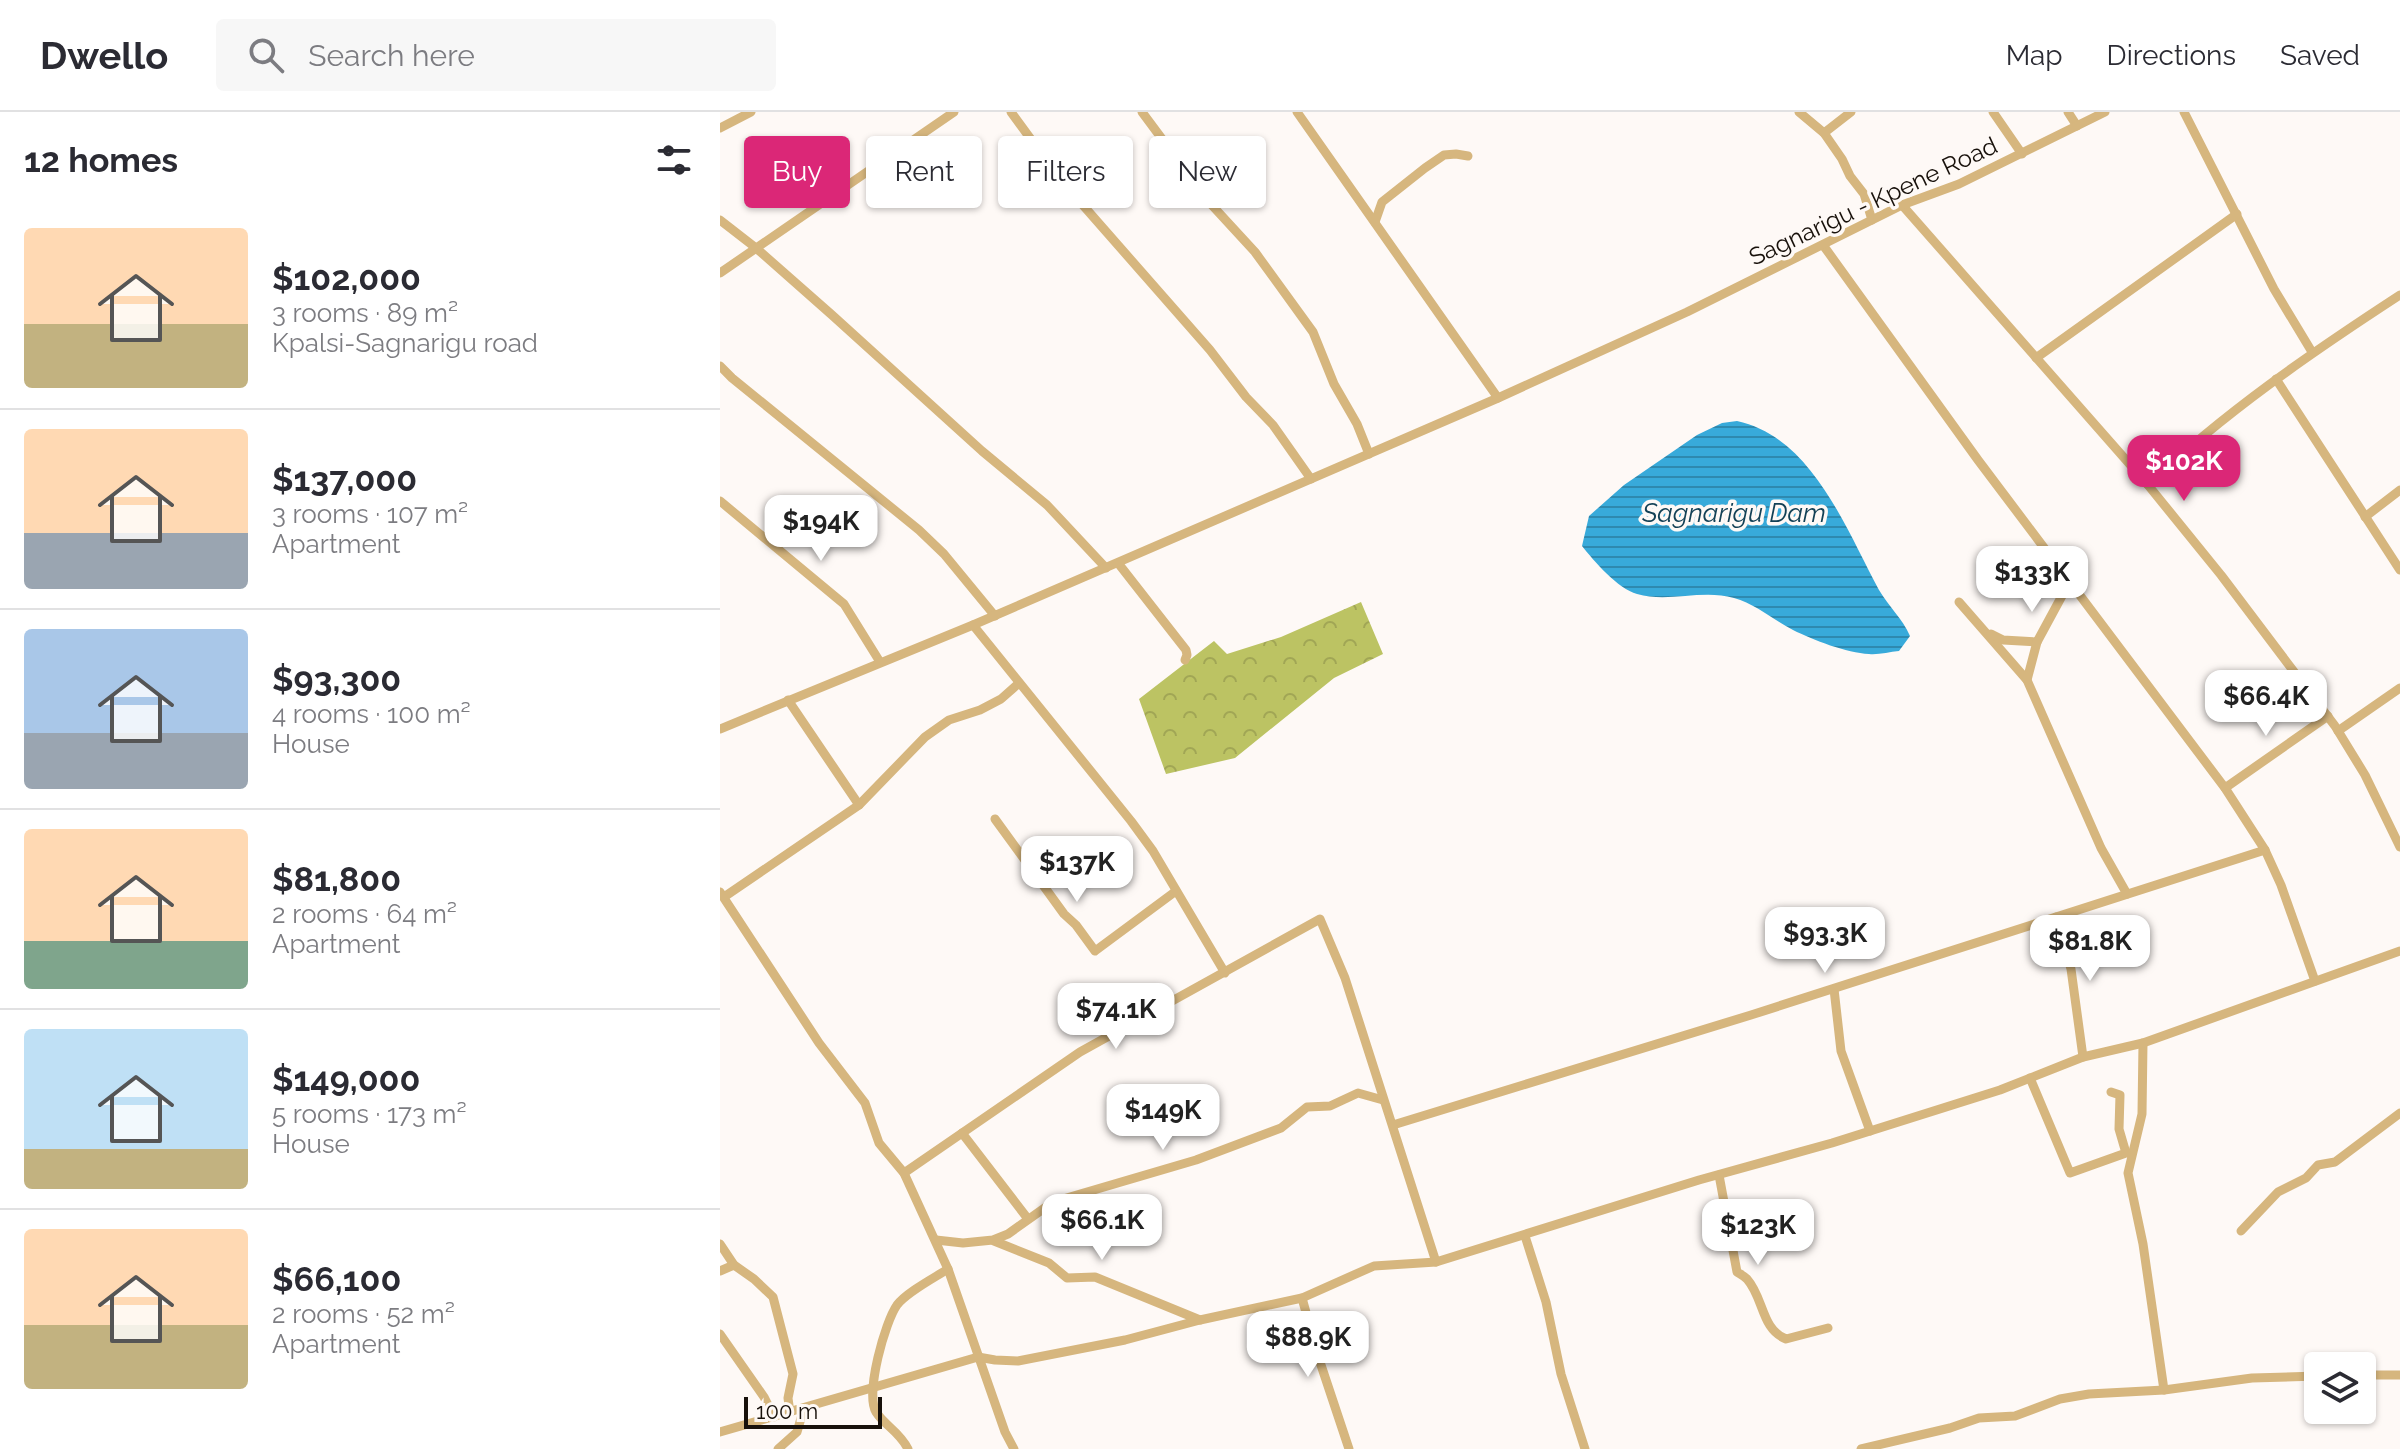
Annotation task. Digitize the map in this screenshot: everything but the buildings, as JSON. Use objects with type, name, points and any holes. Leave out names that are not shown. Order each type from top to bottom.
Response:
[{"type":"street","points":[[720,128],[751,112]]},
{"type":"street","points":[[720,273],[954,112]]},
{"type":"street","points":[[1011,112],[1060,179],[1273,425],[1311,479]]},
{"type":"street","points":[[1142,112],[1209,202],[1255,252],[1313,332],[1334,384],[1357,424],[1369,454]]},
{"type":"street","points":[[1297,112],[1498,398]]},
{"type":"street","points":[[1799,112],[1824,133],[1864,194],[1872,220]]},
{"type":"street","points":[[1824,133],[1851,112]]},
{"type":"street","points":[[1993,112],[2022,154]]},
{"type":"street","points":[[2068,112],[2077,126]]},
{"type":"street","name":"Sagnarigu - Kpene Road","points":[[720,729],[995,616],[1498,398],[1743,284],[1902,205],[1959,184],[2105,112]]},
{"type":"street","points":[[2184,112],[2274,289],[2312,352]]},
{"type":"street","points":[[1375,222],[1382,202],[1425,168],[1444,155],[1468,156]]},
{"type":"street","points":[[1902,205],[2148,485],[2221,575],[2338,731],[2398,836],[2400,847]]},
{"type":"street","points":[[2036,358],[2237,214]]},
{"type":"street","points":[[720,220],[756,248],[927,403],[1047,505],[1106,568]]},
{"type":"street","points":[[1823,245],[1978,460],[2225,788],[2265,850],[2298,926],[2315,981]]},
{"type":"street","points":[[2148,485],[2218,422],[2312,352],[2400,295]]},
{"type":"street","points":[[720,366],[919,530],[944,554],[995,616]]},
{"type":"street","points":[[2276,379],[2400,570]]},
{"type":"street","points":[[2365,517],[2400,490]]},
{"type":"street","points":[[720,501],[844,604],[880,662]]},
{"type":"street","points":[[1118,563],[1186,650],[1185,660]]},
{"type":"street","points":[[2027,680],[2045,623],[2070,581]]},
{"type":"street","points":[[1959,602],[2027,680],[2101,848],[2127,894]]},
{"type":"street","points":[[973,625],[1131,821],[1225,973]]},
{"type":"street","points":[[1985,630],[2003,640],[2037,642]]},
{"type":"street","points":[[1014,1449],[1005,1432],[948,1269],[904,1173],[879,1143],[865,1103],[819,1043],[722,895],[859,805],[925,737],[949,720],[1001,699],[1019,683]]},
{"type":"street","points":[[2338,731],[2400,688]]},
{"type":"street","points":[[788,700],[859,805]]},
{"type":"street","points":[[2225,788],[2328,716]]},
{"type":"street","points":[[995,819],[1095,951],[1176,891]]},
{"type":"street","points":[[1393,1125],[1834,989],[2265,850]]},
{"type":"street","points":[[2056,917],[2071,969],[2083,1057]]},
{"type":"street","points":[[904,1173],[1080,1052],[1320,919],[1345,978],[1436,1262]]},
{"type":"street","points":[[720,1432],[978,1357],[1018,1361],[1134,1338],[1302,1298],[1374,1266],[1436,1262],[2000,1090],[2083,1057],[2143,1043],[2400,951]]},
{"type":"street","points":[[1834,989],[1841,1051],[1870,1131]]},
{"type":"street","points":[[2143,1043],[2142,1114],[2128,1173],[2143,1244],[2164,1390]]},
{"type":"street","points":[[2030,1078],[2070,1173],[2126,1153],[2119,1129],[2120,1095],[2111,1092]]},
{"type":"street","points":[[936,1240],[963,1243],[993,1240],[1008,1234],[1053,1202],[1196,1160],[1281,1128],[1307,1107],[1330,1106],[1358,1093],[1383,1100]]},
{"type":"street","points":[[2241,1231],[2278,1192],[2306,1178],[2318,1165],[2335,1162],[2400,1113]]},
{"type":"street","points":[[962,1133],[1028,1219]]},
{"type":"street","points":[[1719,1175],[1737,1272],[1746,1278],[1771,1329],[1786,1339],[1828,1328]]},
{"type":"street","points":[[1525,1236],[1546,1302],[1561,1374],[1585,1449]]},
{"type":"street","points":[[993,1240],[1049,1263],[1067,1278],[1095,1277],[1200,1320]]},
{"type":"street","points":[[720,1244],[734,1265],[773,1297],[793,1374],[788,1398],[790,1413]]},
{"type":"street","points":[[720,1271],[734,1265]]},
{"type":"street","points":[[908,1449],[898,1432],[877,1414],[872,1386],[888,1323],[897,1305],[948,1269]]},
{"type":"street","points":[[1302,1298],[1349,1449]]},
{"type":"street","points":[[720,1334],[764,1397],[774,1417]]},
{"type":"street","points":[[2376,1375],[2400,1375]]},
{"type":"street","points":[[1861,1449],[1979,1418],[2015,1416],[2060,1399],[2089,1394],[2164,1390],[2252,1378],[2304,1376]]},
{"type":"street","points":[[778,1449],[797,1432],[804,1408]]},
{"type":"green space","points":[[1361,602],[1383,654],[1334,678],[1235,758],[1166,774],[1139,699],[1214,641],[1227,654],[1281,637]]},
{"type":"water","name":"Sagnarigu Dam","points":[[1737,421],[1763,430],[1786,446],[1806,465],[1824,489],[1879,590],[1910,636],[1899,651],[1869,654],[1830,645],[1793,630],[1734,598],[1637,594],[1614,581],[1582,546],[1589,516],[1624,485],[1697,435],[1722,423]]}]
